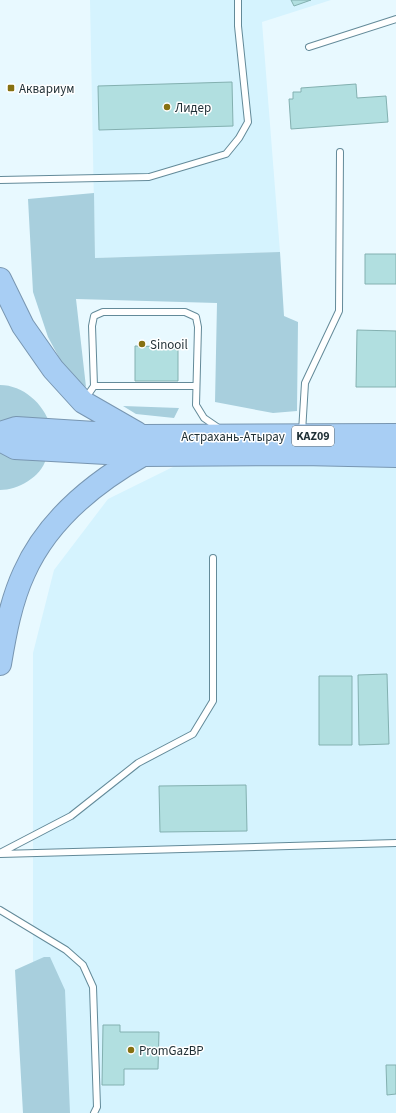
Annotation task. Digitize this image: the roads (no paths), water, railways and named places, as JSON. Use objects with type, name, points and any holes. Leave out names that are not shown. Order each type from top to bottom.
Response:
[{"type":"highway","points":[[0,279],[24,326],[53,369],[88,394],[142,445],[121,467],[96,486],[64,515],[40,544],[24,573],[6,633],[0,664]]},
{"type":"highway","name":"KAZ09","points":[[0,432],[16,428],[142,445]]},
{"type":"highway","name":"Астрахань-Атырау","points":[[142,445],[230,436],[396,435]]},
{"type":"highway","name":"KAZ09","points":[[0,440],[15,448],[142,445]]},
{"type":"highway","name":"Астрахань-Атырау","points":[[142,445],[302,454],[396,456]]},
{"type":"lane","points":[[0,180],[149,177],[226,154],[239,138],[248,122],[238,26],[238,0]]},
{"type":"lane","points":[[309,47],[396,19]]},
{"type":"lane","points":[[302,436],[306,383],[339,311],[340,152]]},
{"type":"lane","points":[[196,386],[88,394],[92,326],[94,316],[103,312],[185,312],[196,316],[198,327],[196,405],[204,418],[230,436]]},
{"type":"lane","points":[[0,853],[71,816],[138,763],[193,734],[213,701],[213,558]]},
{"type":"lane","points":[[0,853],[396,843]]},
{"type":"lane","points":[[0,910],[66,950],[83,965],[92,987],[97,1107],[94,1113]]},
{"type":"place","name":"Аквариум","points":[[11,88]]},
{"type":"place","name":"Лидер","points":[[167,107]]},
{"type":"place","name":"Sinooil","points":[[142,344]]},
{"type":"place","name":"PromGazBP","points":[[131,1050]]}]
